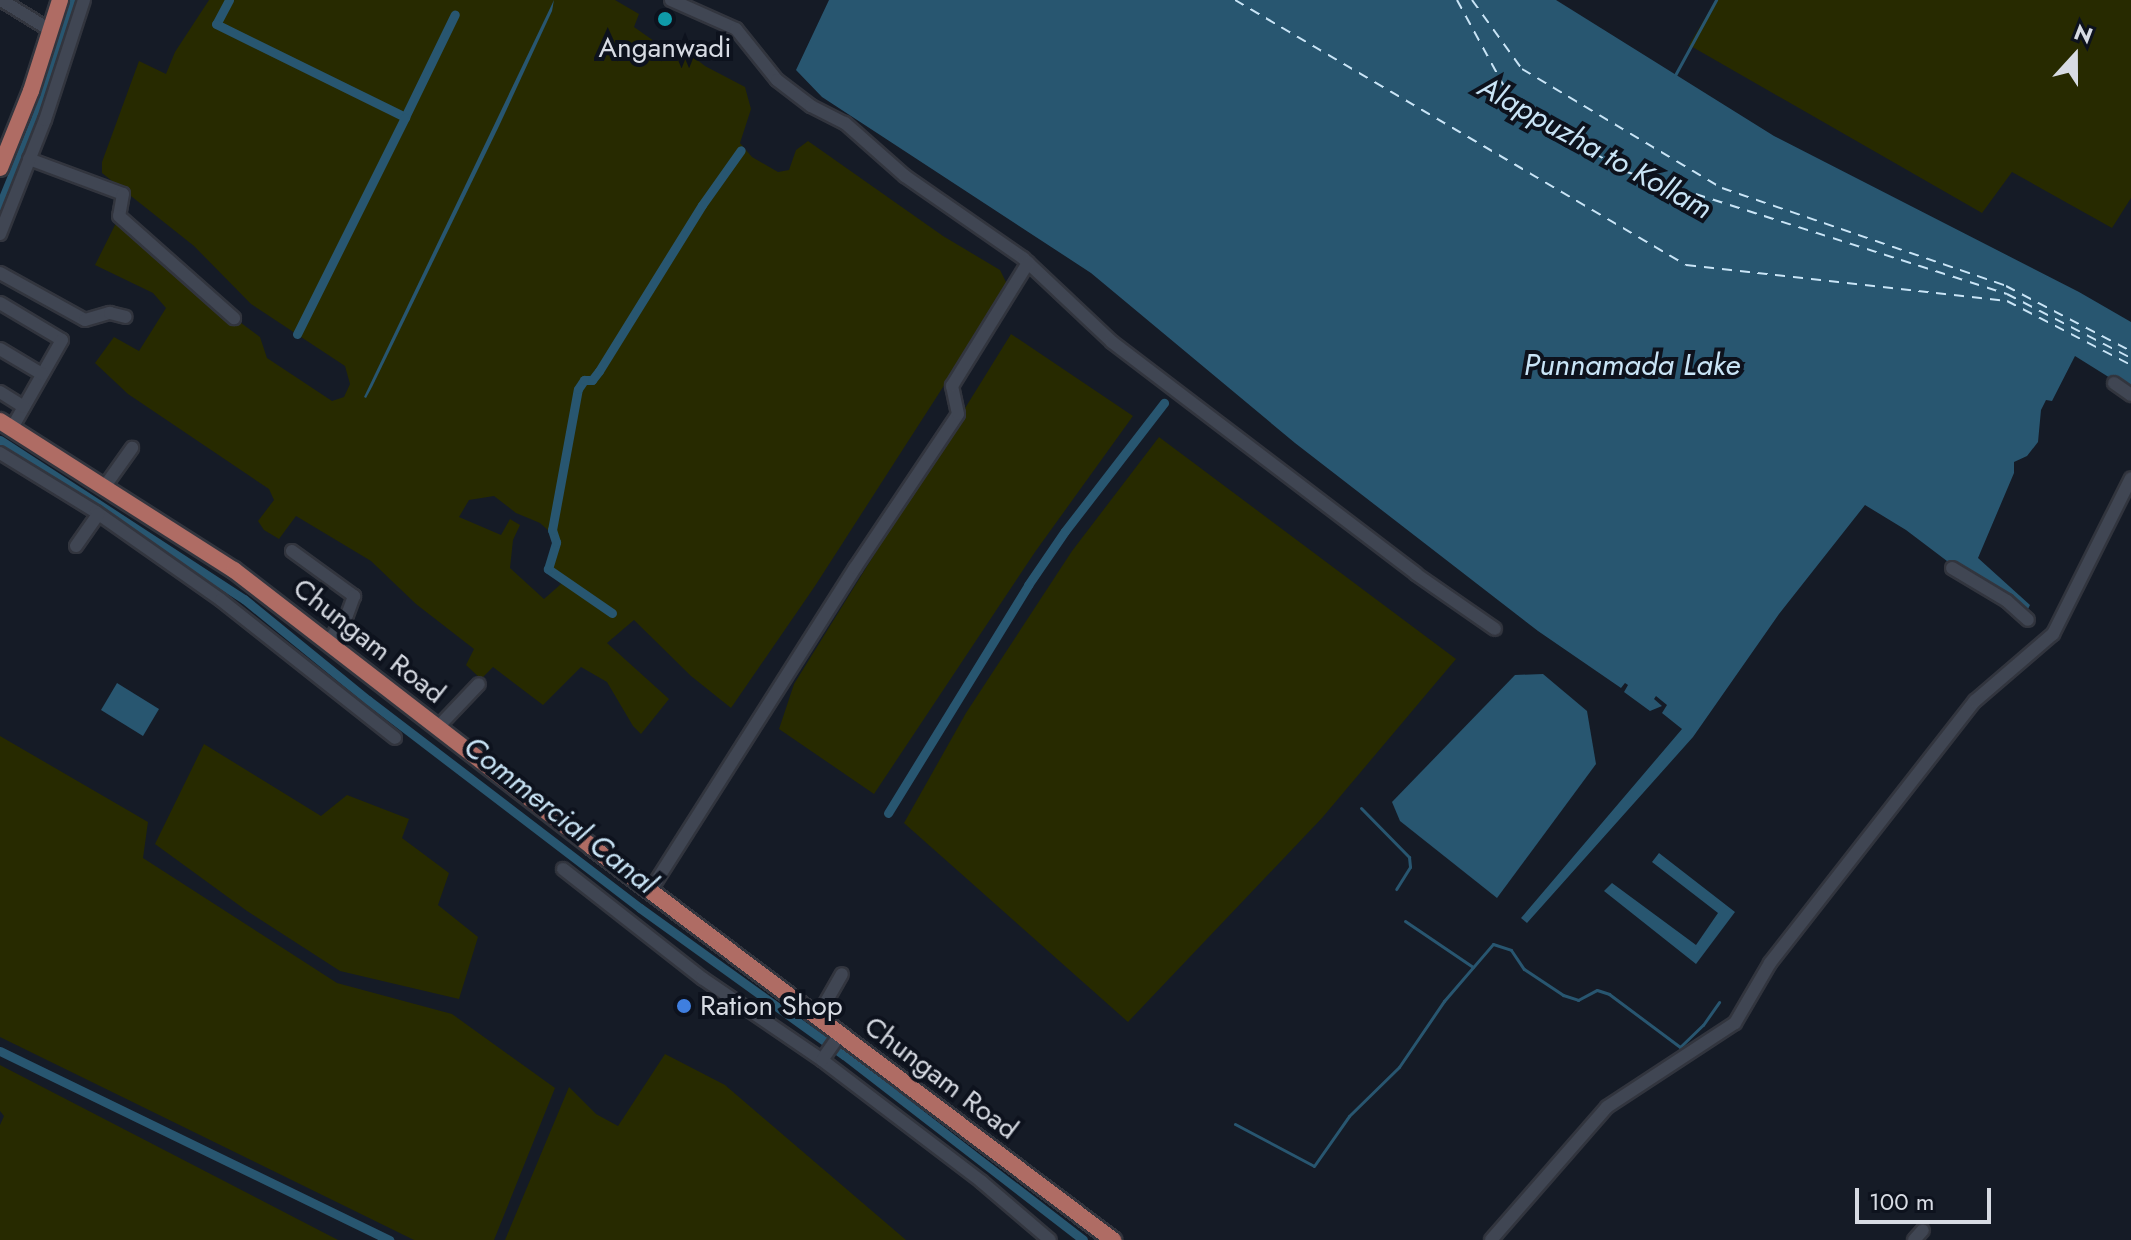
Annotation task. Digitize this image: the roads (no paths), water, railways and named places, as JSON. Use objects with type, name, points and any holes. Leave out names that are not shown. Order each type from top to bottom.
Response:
[{"type":"main road","points":[[0,168],[60,0]]},
{"type":"main road","name":"Chungam Road","points":[[6,424],[234,570],[650,891],[818,1016],[838,1037],[1113,1240]]},
{"type":"street","points":[[1,0],[50,30]]},
{"type":"street","points":[[0,234],[84,0]]},
{"type":"street","points":[[671,0],[736,29],[777,80],[811,106],[845,123],[905,176],[1028,263],[1112,342],[1416,574],[1495,629]]},
{"type":"street","points":[[29,159],[123,194],[119,216],[234,318]]},
{"type":"street","points":[[650,891],[855,568],[958,414],[959,405],[951,393],[952,386],[1028,263]]},
{"type":"street","points":[[0,273],[85,320],[110,313],[126,317]]},
{"type":"street","points":[[2,308],[62,340],[24,407],[6,424]]},
{"type":"street","points":[[0,349],[42,374]]},
{"type":"street","points":[[2114,383],[2131,395]]},
{"type":"street","points":[[0,392],[24,407]]},
{"type":"street","points":[[105,486],[132,448]]},
{"type":"street","points":[[0,453],[98,514],[221,600],[395,738]]},
{"type":"street","points":[[1491,1240],[1607,1107],[1735,1023],[1770,963],[1975,701],[2053,634],[2131,478]]},
{"type":"street","points":[[76,546],[98,514]]},
{"type":"street","points":[[292,551],[354,596],[347,615],[329,641]]},
{"type":"street","points":[[1952,568],[2007,601],[2028,620]]},
{"type":"street","points":[[438,727],[479,684]]},
{"type":"street","points":[[563,869],[702,978],[823,1059],[982,1182],[1050,1240]]},
{"type":"street","points":[[818,1016],[842,974]]},
{"type":"street","points":[[823,1059],[838,1037]]},
{"type":"water","points":[[554,0],[552,11],[499,126],[366,398],[364,397]]},
{"type":"water","name":"Punnamada Lake","points":[[829,0],[1556,0],[1774,136],[2079,292],[2131,322],[2131,391],[2075,356],[2052,401],[2046,400],[2041,410],[2038,442],[2027,456],[2014,462],[2014,473],[1978,558],[2030,605],[2027,611],[2017,614],[1906,530],[1865,505],[1779,614],[1693,737],[1527,923],[1521,918],[1682,729],[1662,713],[1667,705],[1656,696],[1654,699],[1662,706],[1650,711],[1624,692],[1628,685],[1625,683],[1621,688],[1538,631],[1295,443],[1091,273],[822,97],[796,70]]},
{"type":"water","points":[[1543,674],[1587,711],[1596,764],[1497,898],[1400,821],[1392,802],[1515,675]]},
{"type":"water","points":[[117,683],[159,709],[143,736],[101,710]]},
{"type":"water","points":[[1659,853],[1735,912],[1696,964],[1604,891],[1612,883],[1696,945],[1718,913],[1652,862]]},
{"type":"waterway","points":[[0,205],[36,117],[74,0]]},
{"type":"waterway","points":[[229,0],[216,24],[405,117],[455,14]]},
{"type":"waterway","points":[[1674,77],[1716,0]]},
{"type":"waterway","points":[[297,334],[405,117]]},
{"type":"waterway","points":[[612,613],[548,569],[556,542],[552,530],[578,389],[584,380],[592,380],[599,371],[702,205],[741,150]]},
{"type":"waterway","points":[[888,813],[1028,585],[1065,531],[1164,403]]},
{"type":"waterway","name":"Commercial Canal","points":[[0,440],[244,599],[368,700],[640,908],[844,1055],[1083,1240]]},
{"type":"waterway","points":[[1361,808],[1409,857],[1410,867],[1396,889]]},
{"type":"waterway","points":[[1405,921],[1473,967]]},
{"type":"waterway","points":[[1235,1124],[1314,1166],[1349,1116],[1399,1067],[1444,1001],[1493,944],[1511,950],[1524,969],[1563,995],[1578,1000],[1597,990],[1609,994],[1680,1047],[1703,1025],[1719,1002]]},
{"type":"waterway","points":[[0,1051],[390,1240]]},
{"type":"place","name":"Anganwadi","points":[[665,19]]},
{"type":"place","name":"Ration Shop","points":[[684,1006]]},
{"type":"water label","name":"Alappuzha to Kollam","points":[[1595,148]]}]
